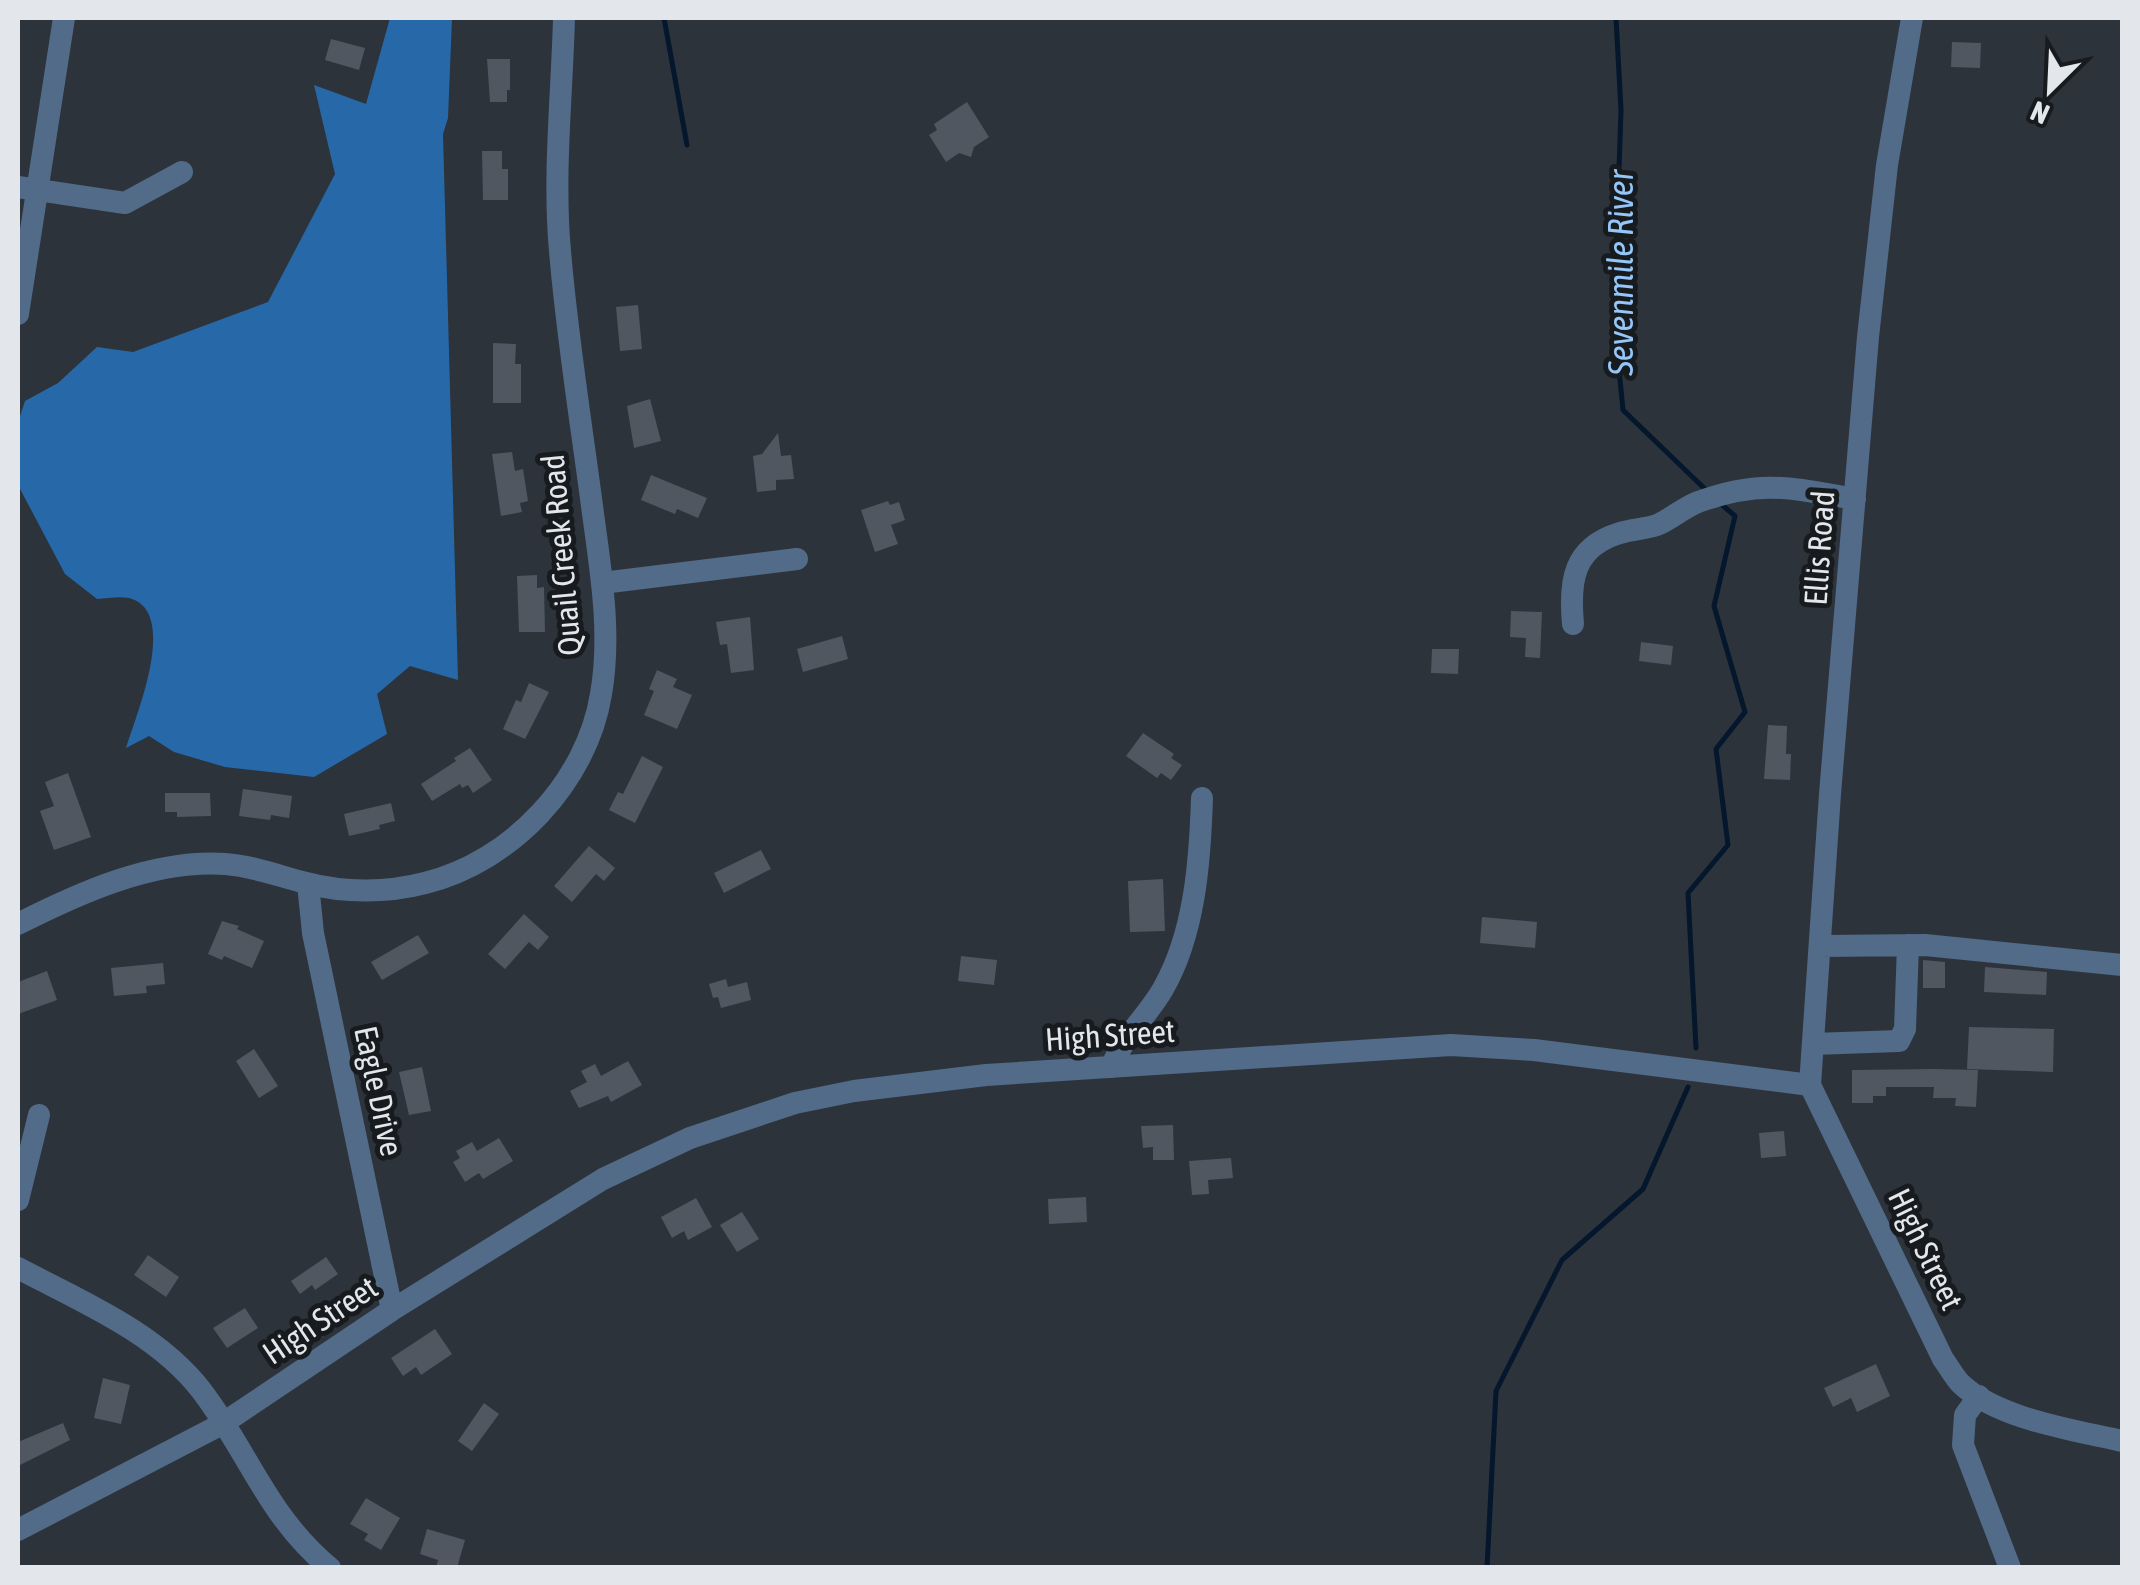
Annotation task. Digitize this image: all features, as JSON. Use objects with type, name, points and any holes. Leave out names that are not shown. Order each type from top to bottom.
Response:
[{"type":"street","points":[[18,314],[28,189],[64,18]]},
{"type":"street","name":"Quail Creek Road","points":[[18,924],[86,890],[200,863],[229,864],[308,884],[362,890],[422,884],[460,873],[502,847],[536,816],[578,759],[602,694],[605,643],[602,584],[560,250],[564,18]]},
{"type":"street","name":"Ellis Road","points":[[1810,1085],[1882,199],[1912,18]]},
{"type":"street","points":[[28,189],[125,203],[182,172]]},
{"type":"street","points":[[1572,624],[1570,591],[1579,562],[1593,545],[1619,533],[1657,525],[1740,488],[1779,486],[1855,499]]},
{"type":"street","points":[[602,584],[797,559]]},
{"type":"street","points":[[1111,1067],[1122,1041],[1162,989],[1180,948],[1200,862],[1202,798]]},
{"type":"street","name":"Eagle Drive","points":[[308,884],[313,933],[392,1310]]},
{"type":"street","points":[[1813,1044],[1899,1041],[1905,1029],[1908,945]]},
{"type":"street","points":[[1820,946],[1908,945],[2122,964]]},
{"type":"street","name":"High Street","points":[[18,1530],[222,1424],[392,1310],[590,1187],[690,1138],[738,1120],[854,1091],[986,1075],[1465,1046],[1534,1050],[1810,1085],[1943,1359],[1962,1384],[2026,1417],[2122,1441]]},
{"type":"street","points":[[18,1200],[38,1115]]},
{"type":"street","points":[[18,1268],[102,1312],[175,1363],[201,1390],[289,1528],[330,1568]]},
{"type":"street","points":[[1979,1396],[1965,1415],[1963,1444],[2010,1568]]},
{"type":"shaded area","points":[[390,18],[452,18],[448,118],[443,134],[458,680],[410,666],[377,694],[387,734],[314,777],[225,767],[174,752],[149,736],[126,748],[150,666],[151,622],[144,607],[129,598],[97,599],[65,574],[18,485],[18,422],[25,401],[58,383],[97,347],[133,352],[268,302],[335,174],[314,85],[366,104]]},
{"type":"building","points":[[331,39],[365,48],[359,70],[325,60]]},
{"type":"building","points":[[1952,42],[1981,43],[1980,68],[1951,67]]},
{"type":"building","points":[[487,59],[510,59],[507,102],[490,102]]},
{"type":"building","points":[[967,102],[989,137],[974,147],[971,157],[959,153],[946,162],[929,135],[937,130],[934,124]]},
{"type":"building","points":[[482,151],[502,151],[502,169],[508,169],[508,200],[483,200]]},
{"type":"building","points":[[638,305],[642,349],[620,351],[616,307]]},
{"type":"building","points":[[493,343],[516,344],[515,364],[521,364],[521,403],[493,403]]},
{"type":"building","points":[[650,399],[661,441],[634,448],[627,406]]},
{"type":"building","points":[[778,433],[781,456],[791,455],[794,479],[776,480],[776,490],[757,492],[753,456],[762,454]]},
{"type":"building","points":[[512,452],[515,471],[523,469],[528,501],[520,503],[522,512],[501,516],[492,454]]},
{"type":"building","points":[[651,475],[707,498],[698,518],[677,509],[675,514],[641,500]]},
{"type":"building","points":[[888,501],[890,505],[899,502],[905,520],[891,525],[898,544],[875,552],[861,510]]},
{"type":"building","points":[[537,575],[537,588],[544,587],[545,632],[519,632],[517,576]]},
{"type":"building","points":[[1511,611],[1542,612],[1540,658],[1525,657],[1526,638],[1510,637]]},
{"type":"building","points":[[750,617],[754,670],[731,673],[727,644],[720,645],[716,622]]},
{"type":"building","points":[[842,636],[848,659],[803,672],[797,649]]},
{"type":"building","points":[[1641,642],[1673,646],[1671,665],[1639,661]]},
{"type":"building","points":[[1432,649],[1459,649],[1458,674],[1431,673]]},
{"type":"building","points":[[657,670],[677,679],[673,687],[692,695],[677,729],[644,715]]},
{"type":"building","points":[[529,683],[549,692],[525,739],[503,729]]},
{"type":"building","points":[[1768,725],[1787,726],[1790,780],[1764,779]]},
{"type":"building","points":[[1143,733],[1174,754],[1171,758],[1182,765],[1171,780],[1161,773],[1157,778],[1126,756]]},
{"type":"building","points":[[470,748],[492,780],[473,793],[468,785],[462,788],[460,784],[432,801],[421,784]]},
{"type":"building","points":[[642,756],[663,767],[635,823],[609,810],[618,792],[623,794]]},
{"type":"building","points":[[68,773],[91,837],[54,850],[40,811],[54,806],[45,782]]},
{"type":"building","points":[[243,789],[292,796],[289,818],[239,816]]},
{"type":"building","points":[[165,793],[210,793],[211,816],[177,817],[177,812],[165,812]]},
{"type":"building","points":[[391,803],[395,821],[349,836],[344,814]]},
{"type":"building","points":[[589,846],[615,868],[604,881],[596,874],[572,902],[554,886]]},
{"type":"building","points":[[761,850],[771,869],[724,893],[714,873]]},
{"type":"building","points":[[1163,879],[1165,931],[1130,932],[1128,881]]},
{"type":"building","points":[[524,914],[549,937],[538,950],[529,942],[505,969],[488,954]]},
{"type":"building","points":[[1482,917],[1537,922],[1535,948],[1480,943]]},
{"type":"building","points":[[222,921],[264,941],[252,968],[208,954]]},
{"type":"building","points":[[418,935],[429,953],[382,980],[371,962]]},
{"type":"building","points":[[961,956],[997,960],[994,985],[958,981]]},
{"type":"building","points":[[1923,960],[1945,962],[1945,988],[1923,988]]},
{"type":"building","points":[[163,963],[165,984],[146,986],[147,993],[114,996],[111,968]]},
{"type":"building","points":[[1985,967],[2047,972],[2046,995],[1984,992]]},
{"type":"building","points":[[47,971],[57,1000],[18,1014],[18,982]]},
{"type":"building","points":[[726,979],[728,987],[747,982],[751,1000],[721,1008],[709,984]]},
{"type":"building","points":[[1969,1027],[2054,1029],[2053,1072],[1967,1069]]},
{"type":"building","points":[[254,1049],[278,1086],[259,1098],[236,1061]]},
{"type":"building","points":[[628,1061],[642,1085],[611,1102],[608,1096],[579,1108],[570,1091],[587,1082],[581,1071],[595,1064],[601,1076]]},
{"type":"building","points":[[422,1067],[431,1111],[409,1115],[399,1072]]},
{"type":"building","points":[[1852,1070],[1978,1070],[1976,1107],[1955,1106],[1956,1098],[1933,1098],[1934,1087],[1886,1087],[1886,1096],[1873,1096],[1873,1103],[1852,1103]]},
{"type":"building","points":[[1173,1125],[1174,1160],[1153,1160],[1153,1147],[1143,1148],[1141,1126]]},
{"type":"building","points":[[1784,1131],[1786,1156],[1761,1158],[1759,1133]]},
{"type":"building","points":[[499,1138],[513,1161],[483,1179],[479,1173],[465,1182],[453,1162],[460,1158],[456,1151],[472,1142],[477,1151]]},
{"type":"building","points":[[1231,1158],[1233,1178],[1208,1180],[1209,1194],[1192,1195],[1189,1161]]},
{"type":"building","points":[[1086,1197],[1087,1222],[1049,1224],[1048,1199]]},
{"type":"building","points":[[696,1198],[712,1227],[688,1240],[684,1231],[672,1238],[661,1217]]},
{"type":"building","points":[[742,1212],[759,1239],[737,1252],[720,1225]]},
{"type":"building","points":[[148,1255],[179,1277],[166,1297],[134,1275]]},
{"type":"building","points":[[326,1257],[338,1274],[315,1290],[312,1285],[300,1294],[291,1281]]},
{"type":"building","points":[[245,1308],[258,1328],[227,1348],[213,1328]]},
{"type":"building","points":[[435,1329],[452,1354],[421,1375],[416,1367],[403,1376],[391,1358]]},
{"type":"building","points":[[1876,1364],[1890,1396],[1857,1412],[1851,1398],[1833,1407],[1824,1388]]},
{"type":"building","points":[[103,1378],[130,1385],[121,1424],[94,1418]]},
{"type":"building","points":[[484,1403],[499,1414],[472,1451],[458,1441]]},
{"type":"building","points":[[63,1423],[70,1440],[18,1466],[18,1442]]},
{"type":"building","points":[[366,1498],[400,1518],[381,1550],[364,1540],[368,1534],[350,1524]]},
{"type":"building","points":[[427,1529],[465,1540],[457,1568],[436,1568],[438,1560],[420,1554]]},
{"type":"waterway","points":[[664,18],[687,145]]},
{"type":"waterway","name":"Sevenmile River","points":[[1616,18],[1621,110],[1614,319],[1623,410],[1706,490]]},
{"type":"waterway","name":"Sevenmile River","points":[[1696,1048],[1688,893],[1728,845],[1716,749],[1745,712],[1714,606],[1735,516],[1721,504]]},
{"type":"waterway","name":"Sevenmile River","points":[[1487,1568],[1496,1391],[1562,1260],[1643,1189],[1688,1087]]}]
